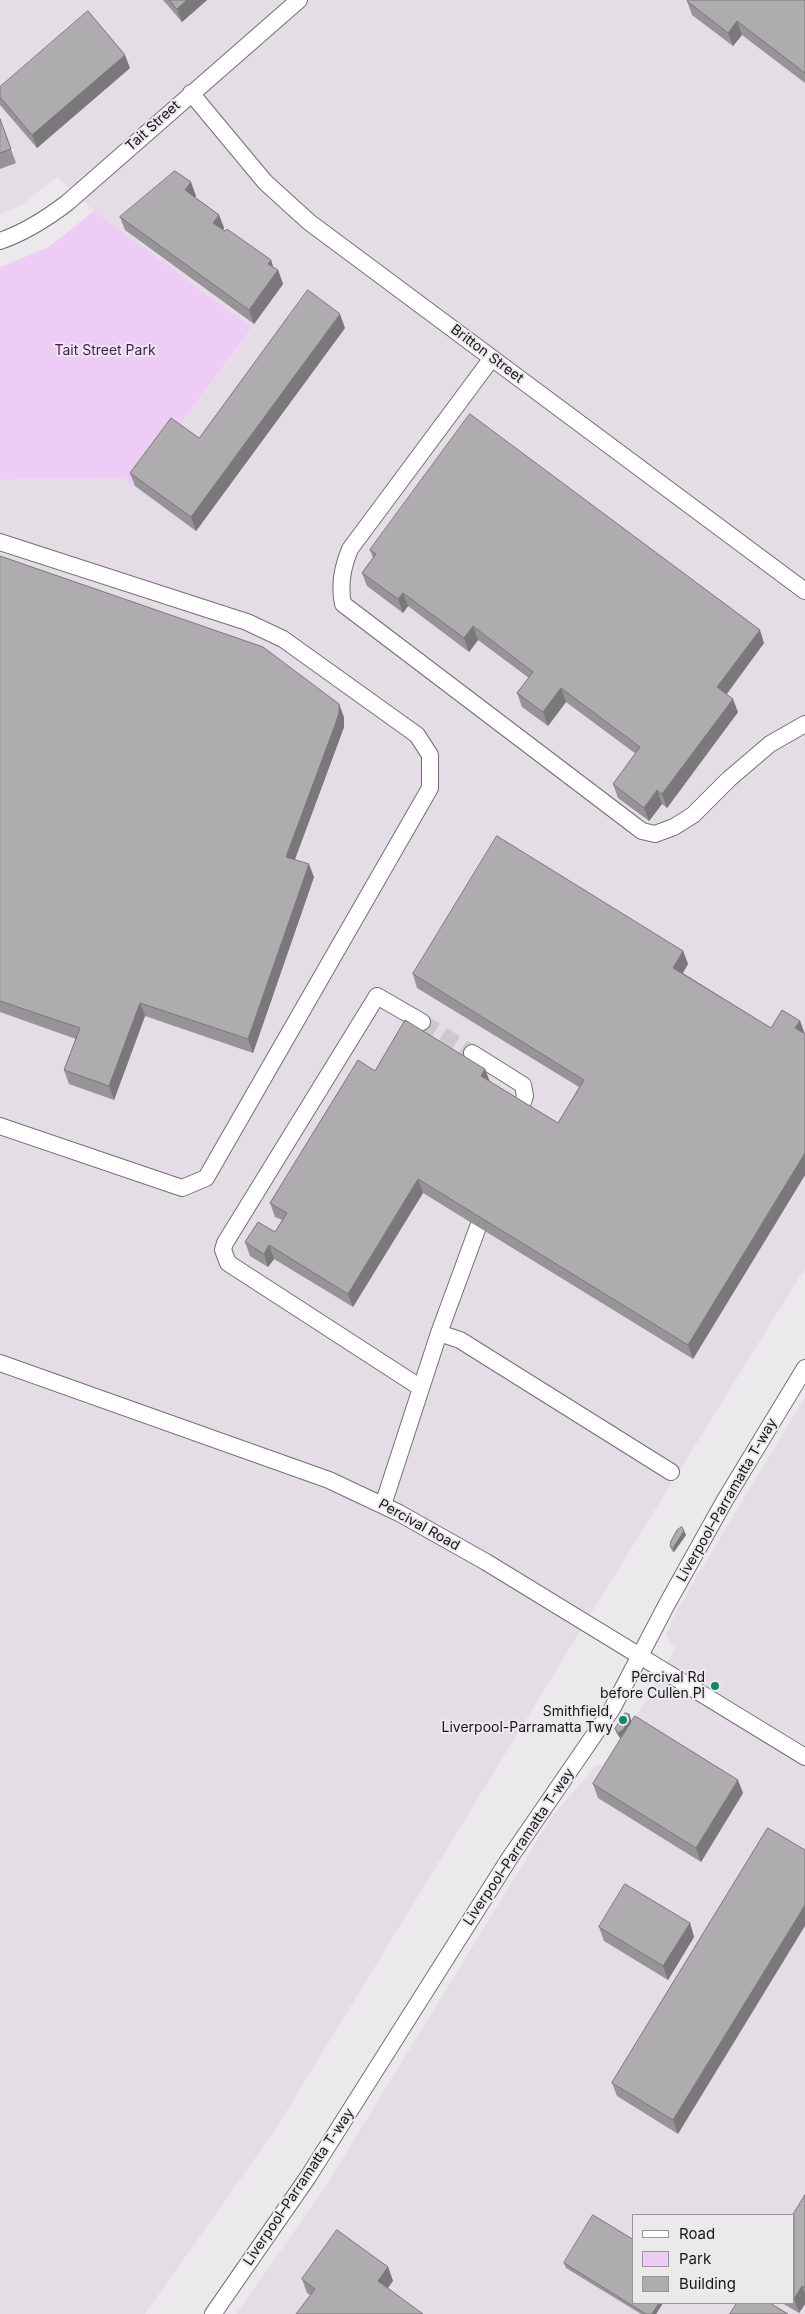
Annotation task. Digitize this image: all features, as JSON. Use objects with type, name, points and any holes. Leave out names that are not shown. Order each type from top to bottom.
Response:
[{"type":"street","name":"Tait Street","points":[[0,241],[18,235],[43,222],[299,0]]},
{"type":"street","name":"Britton Street","points":[[191,93],[266,182],[288,204],[805,591]]},
{"type":"street","points":[[492,358],[350,550],[342,577],[341,593],[343,604],[634,825],[650,833],[662,832],[693,815],[729,779],[770,744],[805,724]]},
{"type":"street","points":[[0,542],[247,622],[283,639],[417,735],[430,755],[430,788],[206,1178],[182,1188],[0,1126]]},
{"type":"street","points":[[421,1388],[228,1263],[223,1250],[224,1243],[377,996],[422,1022]]},
{"type":"street","points":[[472,1052],[522,1085],[525,1096],[520,1111]]},
{"type":"street","points":[[383,1505],[439,1333],[478,1227]]},
{"type":"street","points":[[439,1333],[460,1340],[671,1472]]},
{"type":"street","name":"Percival Road","points":[[0,1363],[259,1454],[329,1480],[383,1505],[486,1562],[805,1757]]},
{"type":"street","name":"Liverpool–Parramatta T-way","points":[[213,2314],[308,2177],[509,1859],[612,1710],[725,1500],[805,1368]]},
{"type":"shaded area","points":[[0,0],[805,0],[805,1268],[275,2130],[145,2314],[0,2314],[0,479],[123,478],[135,486],[252,329],[94,211],[57,177],[20,206],[0,214]]},
{"type":"shaded area","points":[[805,1397],[805,2314],[236,2314],[324,2189],[551,1818],[597,1764],[603,1767],[644,1703],[675,1649],[666,1635],[675,1613]]},
{"type":"green space","name":"Tait Street Park","points":[[94,211],[252,328],[134,487],[123,478],[0,479],[0,267],[47,248]]},
{"type":"building","points":[[170,0],[187,0],[177,9]]},
{"type":"building","points":[[688,0],[805,0],[805,73],[737,21],[728,33]]},
{"type":"building","points":[[88,11],[125,55],[32,135],[0,97],[0,87]]},
{"type":"building","points":[[0,119],[11,149],[0,153]]},
{"type":"building","points":[[175,171],[191,182],[185,190],[219,215],[213,223],[225,231],[227,229],[271,260],[268,264],[278,270],[249,310],[120,217]]},
{"type":"building","points":[[308,290],[340,314],[191,517],[130,473],[171,418],[199,438]]},
{"type":"building","points":[[470,414],[760,630],[717,687],[733,699],[662,794],[657,790],[644,808],[613,784],[640,747],[561,688],[543,712],[517,693],[533,672],[473,626],[464,638],[403,593],[398,599],[362,573],[376,554],[370,550]]},
{"type":"building","points":[[0,556],[263,647],[339,704],[339,713],[335,725],[286,857],[309,864],[248,1039],[140,1003],[109,1086],[64,1070],[80,1028],[0,1001]]},
{"type":"building","points":[[497,836],[683,951],[673,968],[771,1028],[782,1010],[800,1021],[795,1028],[805,1034],[805,1153],[688,1345],[418,1179],[348,1294],[269,1245],[264,1254],[245,1242],[258,1222],[275,1232],[287,1213],[270,1203],[358,1060],[375,1071],[405,1020],[485,1069],[481,1076],[558,1123],[584,1080],[413,974]]},
{"type":"building","points":[[682,1527],[684,1531],[673,1548],[670,1546],[671,1541],[677,1530]]},
{"type":"building","points":[[625,1713],[629,1714],[629,1719],[623,1730],[618,1733],[615,1729]]},
{"type":"building","points":[[635,1716],[738,1780],[696,1848],[593,1784]]},
{"type":"building","points":[[768,1828],[805,1850],[805,1905],[673,2120],[612,2083]]},
{"type":"building","points":[[625,1884],[690,1923],[663,1966],[599,1927]]},
{"type":"building","points":[[805,2195],[805,2288],[802,2286],[795,2297],[795,2214]]},
{"type":"building","points":[[593,2215],[632,2239],[632,2304],[658,2304],[652,2314],[646,2314],[564,2263]]},
{"type":"building","points":[[337,2230],[388,2267],[378,2281],[423,2314],[296,2314],[315,2289],[302,2279]]},
{"type":"building","points":[[736,2304],[772,2304],[788,2314],[730,2314]]},
{"type":"tunnel","points":[[422,1022],[472,1053]]},
{"type":"place","name":"Percival Rd before Cullen Pl","points":[[715,1686]]},
{"type":"place","name":"Smithfield, Liverpool-Parramatta Twy","points":[[623,1720]]}]
